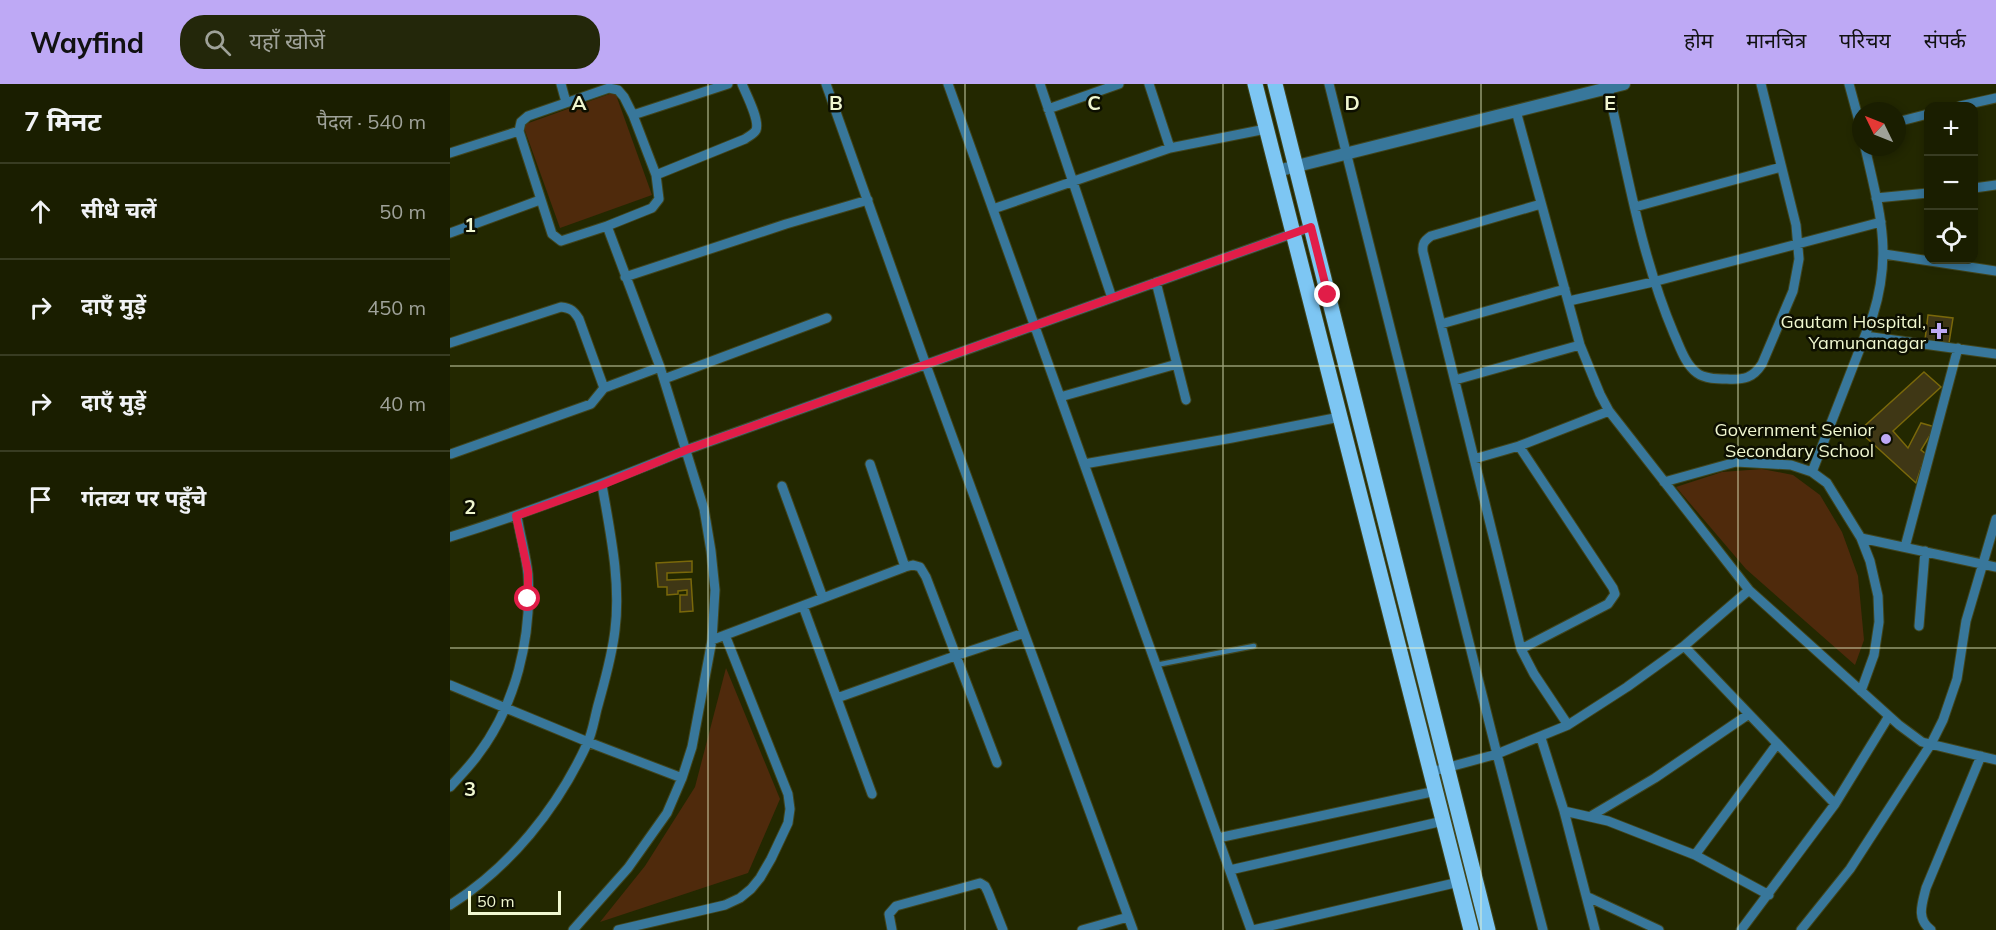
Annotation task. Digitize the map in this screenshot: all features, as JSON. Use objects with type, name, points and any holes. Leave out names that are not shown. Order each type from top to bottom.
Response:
[{"type":"main road","points":[[1255,84],[1472,930]]},
{"type":"main road","points":[[1275,84],[1488,930]]},
{"type":"street","points":[[561,84],[566,102]]},
{"type":"street","points":[[633,115],[728,84]]},
{"type":"street","points":[[656,175],[745,139],[755,132],[757,121],[742,84]]},
{"type":"street","points":[[826,84],[1133,930]]},
{"type":"street","points":[[948,84],[1252,930],[1459,882]]},
{"type":"street","points":[[1040,84],[1113,298]]},
{"type":"street","points":[[1048,109],[1119,84]]},
{"type":"street","points":[[1149,84],[1170,148]]},
{"type":"street","points":[[1329,84],[1543,930]]},
{"type":"street","points":[[1277,171],[1624,84]]},
{"type":"street","points":[[1608,88],[1653,282],[1681,350],[1697,374],[1710,378],[1747,379],[1756,373],[1762,364],[1793,291],[1799,259],[1796,225],[1761,84]]},
{"type":"street","points":[[1850,84],[1854,102]]},
{"type":"street","points":[[609,88],[618,90],[633,115],[656,175],[659,199],[652,208],[561,241],[552,234],[519,131],[521,122],[528,116],[566,102],[609,88]]},
{"type":"street","points":[[1978,102],[1996,98]]},
{"type":"street","points":[[1516,111],[1580,345],[1609,411],[1749,590],[1889,716],[1922,742],[1996,760]]},
{"type":"street","points":[[1906,120],[1924,115]]},
{"type":"street","points":[[993,209],[1170,148],[1266,129]]},
{"type":"street","points":[[450,153],[519,131]]},
{"type":"street","points":[[1812,471],[1880,293],[1884,254],[1881,222],[1867,156]]},
{"type":"street","points":[[1635,207],[1781,167]]},
{"type":"street","points":[[1978,187],[1996,185]]},
{"type":"street","points":[[1876,198],[1924,193]]},
{"type":"street","points":[[450,233],[540,200]]},
{"type":"street","points":[[625,277],[786,224],[868,200]]},
{"type":"street","points":[[1541,204],[1431,236],[1422,246],[1521,649],[1534,674],[1568,725]]},
{"type":"street","points":[[1569,301],[1653,282],[1881,222]]},
{"type":"street","points":[[573,930],[628,868],[667,813],[682,778],[692,747],[712,640],[715,590],[704,509],[660,366],[607,226]]},
{"type":"street","points":[[450,537],[516,516],[602,485],[686,450],[1311,227]]},
{"type":"street","points":[[1884,254],[1996,271]]},
{"type":"street","points":[[1156,282],[1186,400]]},
{"type":"street","points":[[1441,324],[1565,289]]},
{"type":"street","points":[[450,343],[561,307],[568,308],[579,319],[604,388]]},
{"type":"street","points":[[664,380],[828,318]]},
{"type":"street","points":[[1865,336],[1996,354]]},
{"type":"street","points":[[1455,380],[1580,345]]},
{"type":"street","points":[[1905,547],[1958,348]]},
{"type":"street","points":[[1060,397],[1177,364]]},
{"type":"street","points":[[451,454],[591,404],[604,388],[660,366]]},
{"type":"street","points":[[1474,459],[1519,446],[1609,411]]},
{"type":"street","points":[[1084,464],[1340,417]]},
{"type":"street","points":[[1519,446],[1615,594],[1608,604],[1521,649]]},
{"type":"street","points":[[1664,482],[1736,462],[1791,465],[1812,471],[1827,483],[1861,538],[1870,561],[1878,596],[1874,655],[1861,691]]},
{"type":"street","points":[[870,464],[904,567]]},
{"type":"street","points":[[450,905],[483,882],[511,856],[540,823],[564,788],[588,742],[607,674],[615,628],[614,552],[602,485]]},
{"type":"street","points":[[782,486],[823,598]]},
{"type":"street","points":[[450,787],[478,755],[505,708],[519,671],[526,634],[528,572],[516,516]]},
{"type":"street","points":[[1801,930],[1850,869],[1931,744],[1943,720],[1957,679],[1966,621],[1996,519]]},
{"type":"street","points":[[1861,538],[1996,567]]},
{"type":"street","points":[[1919,626],[1925,551]]},
{"type":"street","points":[[712,640],[904,567],[913,565],[920,567],[926,577],[997,764]]},
{"type":"street","points":[[1431,772],[1497,754],[1568,725],[1627,687],[1684,646],[1749,590]]},
{"type":"street","points":[[803,606],[872,794]]},
{"type":"street","points":[[837,698],[1024,633]]},
{"type":"street","points":[[618,930],[725,905],[740,898],[760,878],[788,823],[790,809],[788,794],[725,635]]},
{"type":"street","points":[[1684,646],[1835,804]]},
{"type":"street","points":[[450,685],[682,778]]},
{"type":"street","points":[[1592,816],[1655,778],[1749,714]]},
{"type":"street","points":[[1741,930],[1835,804],[1889,716]]},
{"type":"street","points":[[1540,738],[1564,811],[1595,930]]},
{"type":"street","points":[[1695,855],[1777,744]]},
{"type":"street","points":[[1931,930],[1922,921],[1920,911],[1926,888],[1981,756]]},
{"type":"street","points":[[1218,838],[1436,791]]},
{"type":"street","points":[[1564,811],[1592,816],[1695,855],[1769,895]]},
{"type":"street","points":[[1230,870],[1443,821]]},
{"type":"street","points":[[892,930],[889,914],[896,906],[980,883],[988,892],[1003,930]]},
{"type":"street","points":[[1588,897],[1659,930]]},
{"type":"street","points":[[1082,930],[1128,917]]},
{"type":"lane","points":[[1156,665],[1254,646]]},
{"type":"shaded area","points":[[615,92],[652,195],[560,228],[523,125]]},
{"type":"shaded area","points":[[1762,469],[1793,475],[1820,495],[1842,532],[1858,576],[1864,640],[1855,665],[1746,569],[1676,487],[1722,472]]},
{"type":"shaded area","points":[[726,668],[780,799],[748,873],[600,922],[645,866],[695,787]]},
{"type":"building","points":[[1928,315],[1953,318],[1949,343],[1925,340]]},
{"type":"building","points":[[1924,372],[1941,387],[1893,431],[1908,448],[1921,423],[1935,427],[1921,450],[1926,454],[1916,483],[1859,431]]},
{"type":"building","points":[[692,561],[692,572],[667,573],[667,580],[691,579],[693,611],[680,612],[680,595],[687,595],[687,590],[667,595],[667,587],[658,587],[656,563]]},
{"type":"place","name":"Gautam Hospital, Yamunanagar","points":[[1939,331]]},
{"type":"place","name":"Government Senior Secondary School","points":[[1886,439]]},
{"type":"route","points":[[528,599],[528,572],[516,516],[602,485],[686,450],[1311,227],[1328,295]]}]
